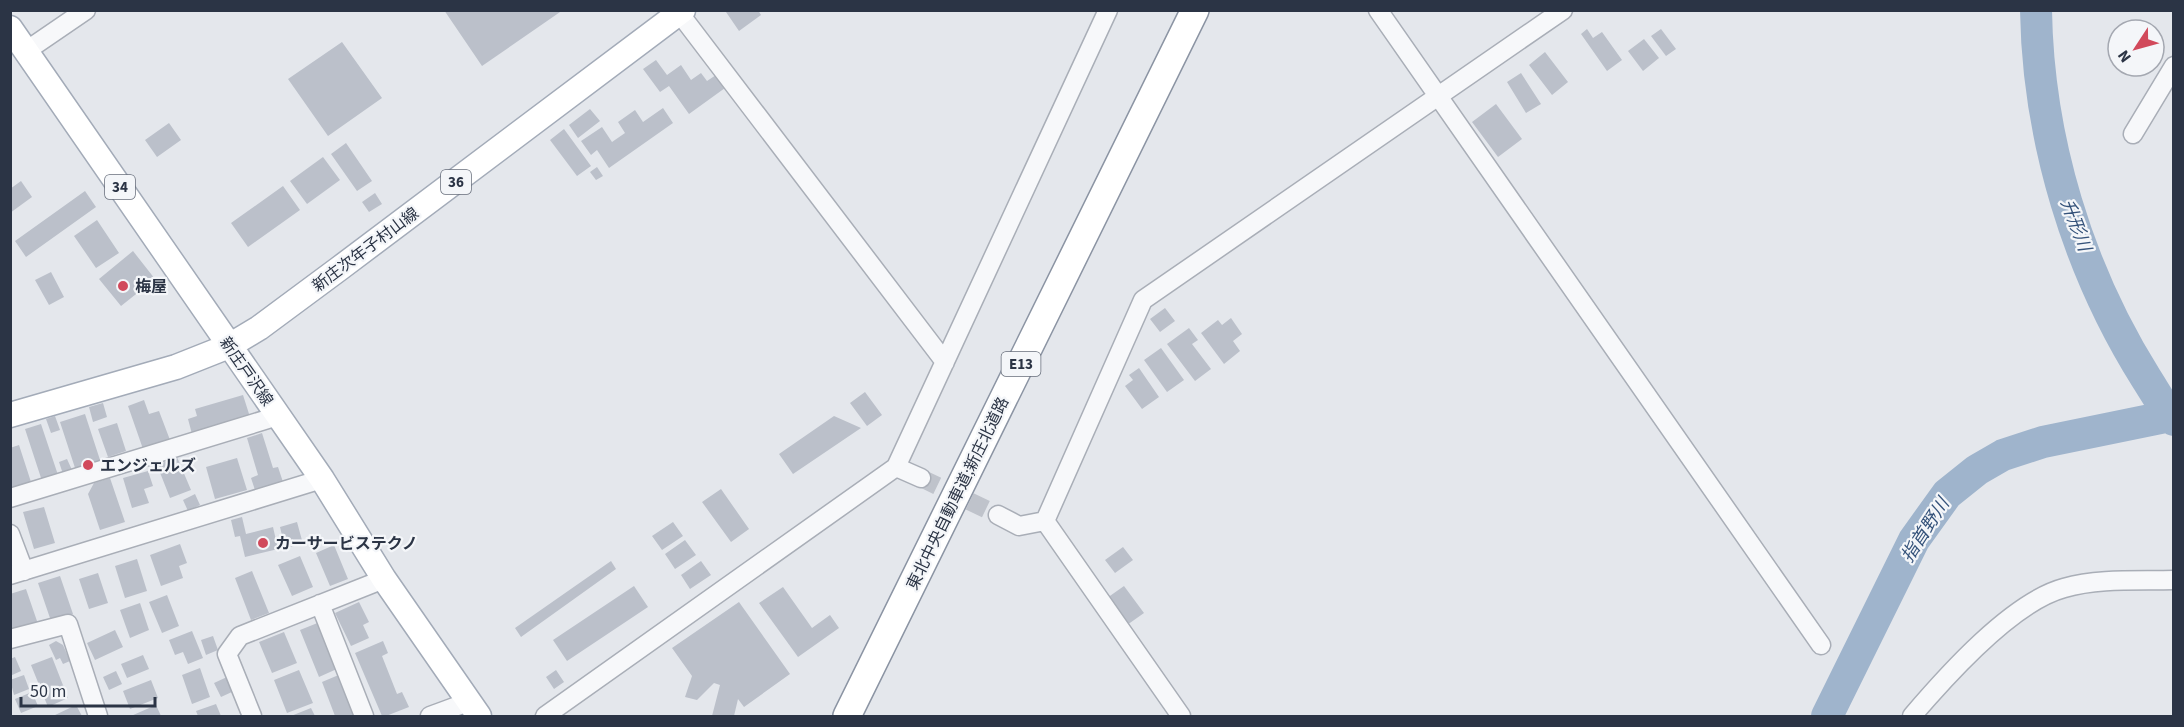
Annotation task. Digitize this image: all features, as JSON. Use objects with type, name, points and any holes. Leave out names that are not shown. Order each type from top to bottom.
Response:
[{"type":"highway","name":"東北中央自動車道;新庄北道路","points":[[847,717],[1195,10]]},
{"type":"main road","name":"新庄次年子村山線","points":[[10,415],[176,366],[229,346],[259,328],[680,11]]},
{"type":"main road","name":"新庄戸沢線","points":[[10,28],[322,479],[384,579],[474,709]]},
{"type":"street","points":[[26,51],[86,10]]},
{"type":"street","points":[[545,717],[896,467],[1108,10]]},
{"type":"street","points":[[1378,10],[1821,645]]},
{"type":"street","points":[[1045,521],[1143,300],[1563,10]]},
{"type":"street","points":[[680,11],[945,362]]},
{"type":"street","points":[[2133,134],[2174,66]]},
{"type":"street","points":[[10,498],[278,416]]},
{"type":"street","points":[[896,467],[921,478]]},
{"type":"street","points":[[10,534],[17,573],[322,479]]},
{"type":"street","points":[[998,514],[1019,526],[1045,521]]},
{"type":"street","points":[[1045,521],[1181,717]]},
{"type":"street","points":[[252,717],[227,654],[240,636],[384,579]]},
{"type":"street","points":[[1912,717],[1993,631],[2033,602],[2063,588],[2095,583],[2174,580]]},
{"type":"street","points":[[320,604],[364,717]]},
{"type":"street","points":[[10,639],[68,624],[98,717]]},
{"type":"street","points":[[430,717],[474,709]]},
{"type":"building","points":[[444,10],[563,10],[482,66]]},
{"type":"building","points":[[729,10],[758,10],[761,15],[739,31],[726,12]]},
{"type":"building","points":[[1587,29],[1593,38],[1602,32],[1622,60],[1607,71],[1581,34]]},
{"type":"building","points":[[1661,29],[1676,49],[1666,56],[1651,36]]},
{"type":"building","points":[[1644,39],[1659,58],[1643,71],[1628,51]]},
{"type":"building","points":[[342,42],[382,98],[328,136],[288,79]]},
{"type":"building","points":[[1545,52],[1568,82],[1552,95],[1529,65]]},
{"type":"building","points":[[656,60],[667,75],[681,65],[691,80],[701,73],[707,81],[716,75],[725,88],[689,114],[669,86],[660,92],[643,69]]},
{"type":"building","points":[[1521,73],[1541,104],[1526,113],[1507,82]]},
{"type":"building","points":[[1496,104],[1522,139],[1498,157],[1472,122]]},
{"type":"building","points":[[663,108],[673,123],[609,168],[597,150],[591,155],[581,141],[602,127],[612,142],[625,133],[618,122],[635,110],[643,122]]},
{"type":"building","points":[[590,109],[600,121],[578,138],[569,125]]},
{"type":"building","points":[[169,123],[181,140],[157,157],[145,140]]},
{"type":"building","points":[[564,129],[591,166],[577,176],[550,140]]},
{"type":"building","points":[[346,143],[372,181],[357,191],[331,154]]},
{"type":"building","points":[[323,157],[340,180],[307,204],[290,181]]},
{"type":"building","points":[[597,167],[603,176],[596,180],[590,172]]},
{"type":"building","points":[[21,181],[32,197],[10,213],[10,189]]},
{"type":"building","points":[[283,186],[300,210],[248,247],[231,223]]},
{"type":"building","points":[[85,191],[96,207],[26,257],[15,241]]},
{"type":"building","points":[[375,193],[382,204],[369,212],[362,202]]},
{"type":"building","points":[[97,220],[119,253],[96,268],[74,236]]},
{"type":"building","points":[[133,251],[155,279],[121,306],[99,279]]},
{"type":"building","points":[[51,272],[64,297],[49,305],[35,280]]},
{"type":"building","points":[[1165,308],[1175,321],[1160,332],[1150,319]]},
{"type":"building","points":[[1231,318],[1242,334],[1233,341],[1240,351],[1224,364],[1201,333],[1218,320],[1222,325]]},
{"type":"building","points":[[1189,328],[1198,340],[1192,344],[1211,369],[1195,381],[1167,344]]},
{"type":"building","points":[[1161,348],[1184,380],[1167,392],[1144,360]]},
{"type":"building","points":[[1139,368],[1159,397],[1142,409],[1125,386],[1133,380],[1129,375]]},
{"type":"building","points":[[865,392],[882,415],[867,426],[850,403]]},
{"type":"building","points":[[243,395],[250,417],[192,434],[188,419],[197,416],[195,409]]},
{"type":"building","points":[[144,400],[149,414],[159,411],[170,440],[143,449],[128,406]]},
{"type":"building","points":[[103,403],[107,417],[93,422],[89,407]]},
{"type":"building","points":[[85,414],[101,463],[76,471],[60,422]]},
{"type":"building","points":[[55,416],[60,430],[51,433],[46,419]]},
{"type":"building","points":[[834,416],[861,428],[793,474],[779,454]]},
{"type":"building","points":[[117,423],[126,451],[108,457],[98,429]]},
{"type":"building","points":[[41,424],[58,475],[42,481],[25,429]]},
{"type":"building","points":[[262,433],[273,468],[278,467],[283,482],[255,490],[251,478],[258,475],[247,438]]},
{"type":"building","points":[[19,445],[31,482],[10,488],[10,448]]},
{"type":"building","points":[[177,457],[191,490],[170,498],[157,465]]},
{"type":"building","points":[[237,458],[247,490],[215,499],[206,467]]},
{"type":"building","points":[[67,459],[72,470],[63,474],[59,462]]},
{"type":"building","points":[[148,471],[153,486],[144,489],[149,503],[132,508],[123,478]]},
{"type":"building","points":[[110,478],[125,522],[100,530],[88,494],[94,483]]},
{"type":"building","points":[[721,489],[749,529],[731,542],[702,502]]},
{"type":"building","points":[[195,494],[200,505],[188,511],[183,500]]},
{"type":"building","points":[[44,507],[55,543],[34,549],[23,512]]},
{"type":"building","points":[[242,517],[246,534],[273,527],[278,549],[245,557],[240,536],[235,537],[231,520]]},
{"type":"building","points":[[297,522],[303,544],[285,548],[280,527]]},
{"type":"building","points":[[673,522],[683,536],[662,550],[652,536]]},
{"type":"building","points":[[685,540],[696,555],[675,569],[665,554]]},
{"type":"building","points":[[180,544],[187,563],[179,566],[183,578],[161,586],[150,555]]},
{"type":"building","points":[[334,545],[348,579],[330,586],[316,553]]},
{"type":"building","points":[[1123,547],[1133,560],[1115,573],[1105,560]]},
{"type":"building","points":[[300,556],[313,587],[292,596],[278,565]]},
{"type":"building","points":[[137,559],[147,591],[125,598],[115,566]]},
{"type":"building","points":[[611,561],[616,569],[521,637],[515,628]]},
{"type":"building","points":[[701,561],[711,575],[690,589],[681,575]]},
{"type":"building","points":[[252,571],[269,613],[251,620],[235,578]]},
{"type":"building","points":[[98,573],[108,603],[89,609],[79,579]]},
{"type":"building","points":[[60,576],[73,614],[51,621],[38,583]]},
{"type":"building","points":[[634,586],[648,607],[567,661],[553,640]]},
{"type":"building","points":[[1124,586],[1144,613],[1127,625],[1107,598]]},
{"type":"building","points":[[783,587],[812,628],[830,615],[839,628],[798,657],[759,603]]},
{"type":"building","points":[[26,589],[38,624],[14,633],[10,623],[10,594]]},
{"type":"building","points":[[167,595],[179,626],[162,633],[149,602]]},
{"type":"building","points":[[359,602],[369,622],[363,625],[369,638],[351,646],[335,613]]},
{"type":"building","points":[[739,602],[790,674],[744,707],[738,699],[734,716],[712,716],[720,685],[714,683],[697,700],[685,697],[692,676],[672,648]]},
{"type":"building","points":[[140,603],[149,630],[130,638],[120,610]]},
{"type":"building","points":[[320,622],[339,668],[319,677],[300,630]]},
{"type":"building","points":[[115,630],[123,647],[95,660],[87,643]]},
{"type":"building","points":[[192,631],[203,658],[188,664],[183,652],[175,655],[169,640]]},
{"type":"building","points":[[284,632],[297,663],[272,673],[259,642]]},
{"type":"building","points":[[213,636],[218,650],[206,655],[201,640]]},
{"type":"building","points":[[56,641],[63,645],[70,661],[63,664],[60,658],[56,660],[49,645]]},
{"type":"building","points":[[383,641],[388,653],[382,656],[397,694],[402,692],[409,707],[386,716],[382,716],[355,653]]},
{"type":"building","points":[[143,655],[149,669],[127,678],[121,664]]},
{"type":"building","points":[[15,657],[21,671],[10,676],[10,659]]},
{"type":"building","points":[[52,657],[68,698],[48,707],[31,665]]},
{"type":"building","points":[[200,668],[210,697],[192,704],[182,675]]},
{"type":"building","points":[[299,670],[313,703],[287,713],[274,680]]},
{"type":"building","points":[[556,670],[564,682],[554,689],[546,677]]},
{"type":"building","points":[[116,671],[122,684],[109,690],[103,677]]},
{"type":"building","points":[[341,674],[357,716],[335,716],[322,682]]},
{"type":"building","points":[[24,675],[29,689],[14,695],[10,680]]},
{"type":"building","points":[[227,677],[234,691],[221,697],[214,683]]},
{"type":"building","points":[[151,680],[158,698],[130,709],[123,691]]},
{"type":"building","points":[[32,692],[38,706],[21,713],[15,699]]},
{"type":"building","points":[[216,704],[221,716],[198,716],[196,711]]},
{"type":"building","points":[[76,705],[82,716],[53,716]]},
{"type":"building","points":[[156,705],[161,716],[131,716]]},
{"type":"building","points":[[311,708],[315,716],[291,716]]},
{"type":"waterway","name":"升形川","points":[[2036,10],[2044,107],[2066,202],[2100,293],[2146,378],[2174,420]]},
{"type":"waterway","name":"指首野川","points":[[1827,716],[1914,540],[1947,494],[1977,470],[2003,455],[2043,442],[2170,416]]},
{"type":"tunnel","points":[[921,478],[998,515]]},
{"type":"place","name":"梅屋","points":[[123,286]]},
{"type":"place","name":"エンジェルズ","points":[[88,465]]},
{"type":"place","name":"カーサービステクノ","points":[[263,543]]}]
